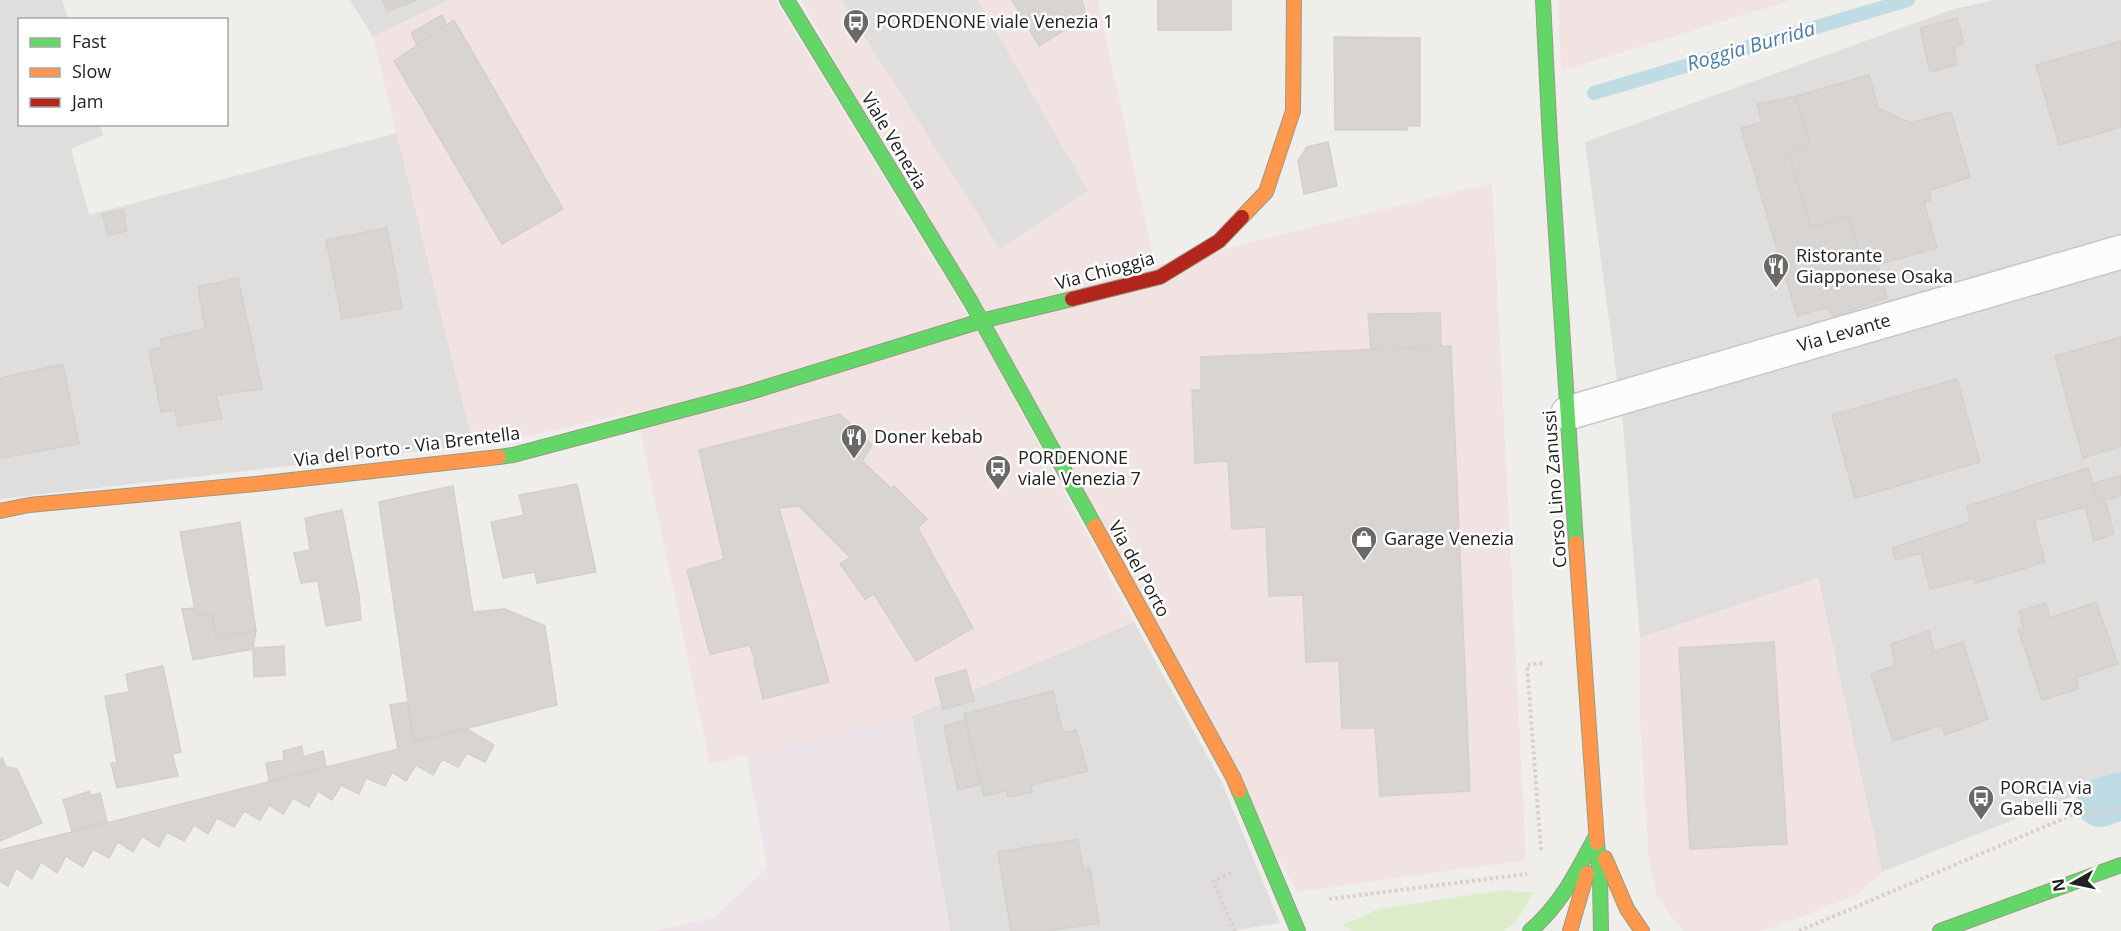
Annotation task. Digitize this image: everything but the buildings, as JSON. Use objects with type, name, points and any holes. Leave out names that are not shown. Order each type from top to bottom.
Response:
[{"type":"main road","name":"Viale Venezia","points":[[787,0],[971,302]]},
{"type":"main road","name":"Via Chioggia","points":[[981,321],[1160,278],[1219,241],[1266,192],[1293,111],[1294,0]]},
{"type":"main road","name":"Corso Lino Zanussi","points":[[1543,0],[1550,140],[1600,878],[1600,931]]},
{"type":"main road","name":"Via del Porto","points":[[971,302],[1233,777],[1298,931]]},
{"type":"main road","name":"Via del Porto - Via Brentella","points":[[0,511],[29,505],[245,485],[513,455],[747,393],[981,321]]},
{"type":"main road","name":"Corso Lino Zanussi","points":[[1570,931],[1581,900],[1596,836]]},
{"type":"main road","points":[[1530,931],[1541,923],[1567,888],[1596,836]]},
{"type":"main road","points":[[1596,836],[1627,909],[1642,931]]},
{"type":"main road","name":"Via del Porto","points":[[1267,856],[1301,903]]},
{"type":"main road","points":[[1947,930],[2121,865]]},
{"type":"street","name":"Via Levante","points":[[1568,413],[2121,252]]},
{"type":"path","points":[[1542,860],[1527,665],[1584,660]]},
{"type":"path","points":[[1799,931],[2072,815],[2121,810]]},
{"type":"path","points":[[1235,931],[1213,881],[1267,856]]},
{"type":"path","points":[[1328,899],[1531,873]]},
{"type":"shaded area","points":[[0,0],[62,0],[68,18],[18,18],[18,126],[100,126],[103,135],[71,149],[89,215],[397,133],[473,445],[0,499]]},
{"type":"shaded area","points":[[350,0],[449,0],[373,37]]},
{"type":"shaded area","points":[[449,0],[775,0],[981,337],[1134,622],[912,716],[710,764],[636,412],[505,441],[473,445],[373,37]]},
{"type":"shaded area","points":[[801,0],[1098,0],[1155,266],[1492,183],[1526,860],[1297,892]]},
{"type":"shaded area","points":[[841,0],[978,0],[1088,191],[1000,249]]},
{"type":"shaded area","points":[[1558,0],[1792,0],[1561,71]]},
{"type":"shaded area","points":[[1995,0],[2121,0],[2121,780],[2084,792],[1882,872],[1818,578],[1640,638],[1623,424],[1585,142],[1954,9]]},
{"type":"shaded area","points":[[1818,578],[1882,872],[1858,894],[1781,925],[1759,931],[1685,931],[1675,922],[1657,897],[1649,861],[1640,721],[1640,638]]},
{"type":"shaded area","points":[[1134,622],[1222,783],[1280,923],[1233,931],[950,931],[912,716]]},
{"type":"shaded area","points":[[912,716],[950,931],[651,931],[714,918],[767,867],[746,755]]},
{"type":"green space","points":[[1503,890],[1534,893],[1515,923],[1504,931],[1352,931],[1342,924],[1378,909]]},
{"type":"waterway","name":"Roggia Burrida","points":[[1594,93],[1908,0]]},
{"type":"waterway","points":[[2100,803],[2121,796]]},
{"type":"traffic: fast","points":[[787,0],[971,302],[1095,526]]},
{"type":"traffic: fast","points":[[1543,0],[1576,543]]},
{"type":"traffic: fast","points":[[499,457],[747,393],[981,321],[1072,299]]},
{"type":"traffic: fast","points":[[1239,791],[1298,931]]},
{"type":"traffic: fast","points":[[1530,931],[1559,899],[1596,836]]},
{"type":"traffic: fast","points":[[1597,843],[1601,931]]},
{"type":"traffic: fast","points":[[1940,931],[2121,865]]},
{"type":"traffic: slow","points":[[1242,217],[1266,192],[1293,111],[1294,0]]},
{"type":"traffic: slow","points":[[0,511],[29,505],[256,484],[499,457]]},
{"type":"traffic: slow","points":[[1095,526],[1239,791]]},
{"type":"traffic: slow","points":[[1576,543],[1597,843]]},
{"type":"traffic: slow","points":[[1605,858],[1627,909],[1642,931]]},
{"type":"traffic: slow","points":[[1570,931],[1587,873]]},
{"type":"traffic: jam","points":[[1072,299],[1160,277],[1219,241],[1242,217]]},
{"type":"place","name":"PORDENONE viale Venezia 1","points":[[856,45]]},
{"type":"place","name":"Ristorante Giapponese Osaka","points":[[1776,289]]},
{"type":"place","name":"Doner kebab","points":[[854,460]]},
{"type":"place","name":"PORDENONE viale Venezia 7","points":[[998,491]]},
{"type":"place","name":"Garage Venezia","points":[[1364,562]]},
{"type":"place","name":"PORCIA via Gabelli 78","points":[[1981,821]]}]
